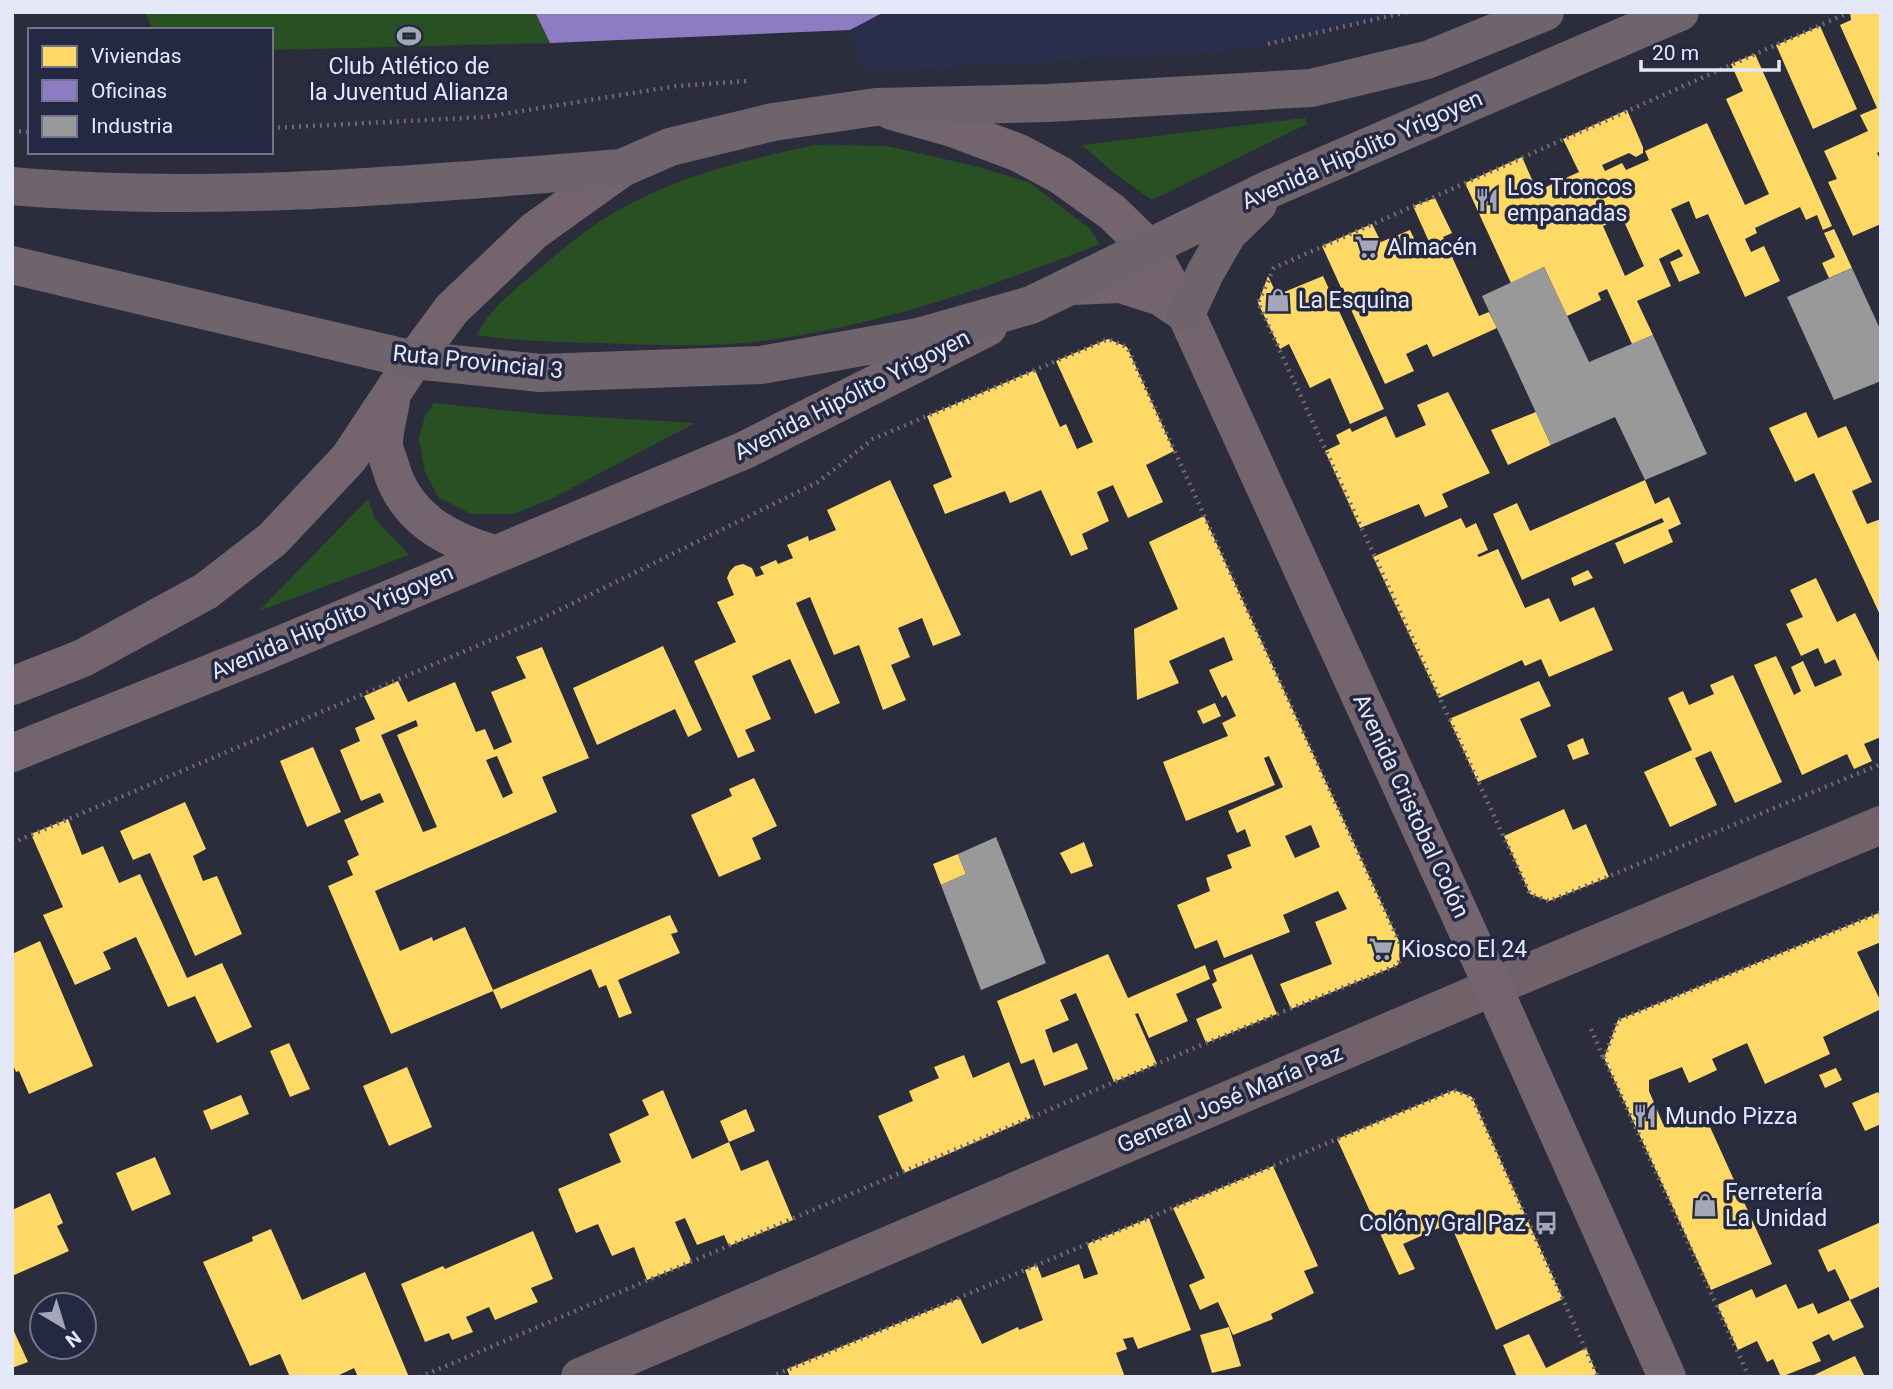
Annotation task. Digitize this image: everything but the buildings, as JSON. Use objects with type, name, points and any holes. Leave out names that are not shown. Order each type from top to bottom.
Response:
[{"type":"main road","points":[[12,686],[83,658],[206,590],[273,539],[349,458],[414,360],[452,309],[534,232],[622,168],[670,147],[773,122],[876,107],[1048,103],[1311,88],[1427,60],[1545,12]]},
{"type":"main road","name":"Avenida Hipólito Yrigoyen","points":[[12,753],[256,655],[745,450],[1031,304],[1274,187],[1679,12]]},
{"type":"main road","name":"Avenida Cristobal Colón","points":[[876,107],[952,128],[1019,153],[1060,175],[1112,212],[1149,248],[1186,314],[1493,986],[1667,1377]]},
{"type":"main road","points":[[12,186],[86,193],[249,194],[622,168]]},
{"type":"main road","points":[[1073,285],[1120,284],[1161,297],[1186,314],[1228,233],[1274,187]]},
{"type":"main road","name":"Ruta Provincial 3","points":[[12,265],[414,360],[540,373],[761,365],[918,337],[1031,304]]},
{"type":"main road","points":[[392,393],[384,444],[393,478],[415,513],[438,530],[471,547],[495,554]]},
{"type":"street","name":"General José María Paz","points":[[580,1377],[1493,986],[1881,825]]},
{"type":"path","points":[[1850,12],[1274,268],[1258,303],[1530,894],[1549,901],[1881,764]]},
{"type":"path","points":[[12,843],[543,618],[818,482],[873,439],[1108,339],[1127,347],[1403,950],[1398,965],[1206,1043],[421,1377]]},
{"type":"path","points":[[1604,1058],[1618,1020],[1881,912]]},
{"type":"path","points":[[1591,1029],[1749,1377]]},
{"type":"path","points":[[770,1377],[1454,1090],[1472,1097],[1598,1377]]},
{"type":"shaded area","points":[[884,12],[1403,14],[1240,50],[863,72],[850,30]]},
{"type":"green space","name":"Club Atlético de la Juventud Alianza","points":[[145,12],[535,12],[550,43],[273,50],[273,28],[152,28]]},
{"type":"green space","points":[[1305,118],[1307,124],[1152,200],[1082,145]]},
{"type":"green space","points":[[815,145],[887,146],[979,167],[1030,183],[1090,229],[1100,244],[978,289],[896,314],[769,340],[663,345],[538,341],[477,335],[494,310],[508,296],[590,228],[635,201],[710,171]]},
{"type":"green space","points":[[434,403],[542,414],[695,423],[549,500],[513,514],[471,514],[438,497],[425,472],[419,438],[425,416]]},
{"type":"green space","points":[[368,499],[375,519],[409,555],[259,611]]},
{"type":"place","name":"Club Atlético de la Juventud Alianza","points":[[409,36]]},
{"type":"place","name":"Los Troncos empanadas","points":[[1487,200]]},
{"type":"place","name":"Almacén","points":[[1367,247]]},
{"type":"place","name":"La Esquina","points":[[1278,300]]},
{"type":"place","name":"Kiosco El 24","points":[[1381,949]]},
{"type":"place","name":"Mundo Pizza","points":[[1645,1116]]},
{"type":"place","name":"Ferretería La Unidad","points":[[1705,1205]]},
{"type":"place","name":"Colón y Gral Paz","points":[[1546,1223]]}]
